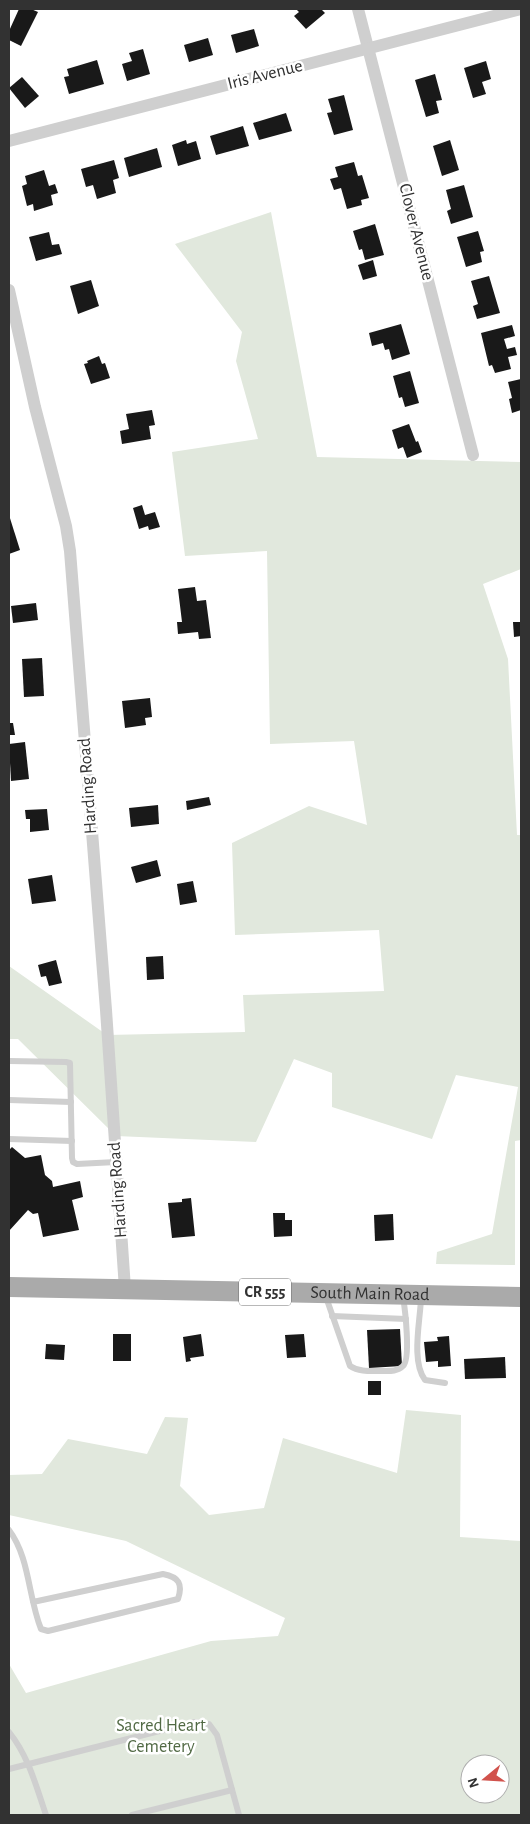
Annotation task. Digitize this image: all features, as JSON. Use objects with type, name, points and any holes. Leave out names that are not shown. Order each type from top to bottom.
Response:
[{"type":"main road","name":"South Main Road","points":[[9,1288],[521,1297]]},
{"type":"street","name":"Clover Avenue","points":[[358,9],[473,455]]},
{"type":"street","name":"Iris Avenue","points":[[9,141],[521,9]]},
{"type":"street","name":"Harding Road","points":[[9,290],[35,408],[66,526],[70,551],[106,1010],[125,1289]]},
{"type":"lane","points":[[9,1062],[66,1062],[70,1064],[72,1158],[77,1164],[116,1162]]},
{"type":"lane","points":[[9,1100],[71,1102]]},
{"type":"lane","points":[[9,1139],[72,1141]]},
{"type":"lane","points":[[324,1293],[350,1366],[357,1370],[395,1371],[402,1368],[406,1363],[406,1319],[412,1295]]},
{"type":"lane","points":[[412,1295],[417,1361],[421,1374],[425,1380],[445,1383]]},
{"type":"lane","points":[[332,1316],[406,1319]]},
{"type":"lane","points":[[9,1530],[18,1542],[36,1616],[41,1628],[48,1631],[178,1599],[181,1589],[178,1580],[170,1575],[163,1574],[33,1602]]},
{"type":"lane","points":[[9,1769],[195,1722],[209,1724],[217,1735],[238,1815]]},
{"type":"lane","points":[[9,1732],[20,1746],[29,1764],[46,1815]]},
{"type":"lane","points":[[132,1815],[232,1790]]},
{"type":"green space","points":[[271,212],[317,457],[521,462],[521,569],[483,584],[508,659],[517,835],[521,835],[521,1140],[515,1141],[515,1265],[436,1264],[437,1252],[492,1234],[518,1087],[456,1075],[432,1139],[332,1107],[332,1073],[294,1059],[256,1142],[116,1136],[18,1039],[9,1039],[9,966],[107,1035],[245,1032],[243,995],[384,991],[379,930],[235,935],[232,843],[309,806],[367,825],[354,741],[270,744],[267,551],[185,556],[172,452],[258,439],[236,361],[242,332],[175,244]]},
{"type":"green space","name":"Sacred Heart Cemetery","points":[[406,1410],[461,1415],[460,1537],[521,1541],[521,1815],[9,1815],[9,1664],[26,1693],[211,1641],[278,1636],[285,1618],[126,1541],[9,1515],[9,1475],[42,1474],[68,1439],[147,1454],[165,1417],[188,1418],[180,1486],[209,1515],[264,1508],[283,1438],[397,1473]]},
{"type":"building","points":[[19,9],[31,9],[38,12],[21,46],[9,40],[9,31]]},
{"type":"building","points":[[296,9],[321,9],[325,13],[306,29],[294,16],[299,12]]},
{"type":"building","points":[[254,29],[259,46],[236,53],[231,35]]},
{"type":"building","points":[[208,38],[213,55],[189,62],[184,45]]},
{"type":"building","points":[[143,49],[150,74],[127,81],[122,64],[132,61],[129,53]]},
{"type":"building","points":[[97,60],[104,84],[69,94],[64,77],[69,76],[67,69]]},
{"type":"building","points":[[486,61],[491,79],[482,82],[486,94],[473,98],[464,68]]},
{"type":"building","points":[[435,74],[442,100],[436,101],[439,113],[426,117],[415,80]]},
{"type":"building","points":[[22,77],[39,96],[25,108],[9,88]]},
{"type":"building","points":[[344,95],[353,130],[334,135],[327,113],[332,112],[328,99]]},
{"type":"building","points":[[286,113],[292,131],[259,140],[253,123]]},
{"type":"building","points":[[243,126],[249,146],[216,155],[210,136]]},
{"type":"building","points":[[186,140],[187,144],[196,141],[201,159],[178,166],[172,145]]},
{"type":"building","points":[[450,140],[459,170],[442,176],[433,146]]},
{"type":"building","points":[[157,148],[162,167],[129,177],[124,158]]},
{"type":"building","points":[[114,160],[119,178],[113,180],[116,193],[97,199],[93,185],[86,187],[81,169]]},
{"type":"building","points":[[354,162],[358,176],[362,175],[369,198],[361,200],[362,205],[347,209],[341,188],[334,190],[330,179],[338,177],[335,167]]},
{"type":"building","points":[[44,170],[49,186],[55,184],[58,193],[51,195],[53,205],[34,211],[33,204],[27,206],[22,186],[27,184],[25,176]]},
{"type":"building","points":[[464,185],[473,217],[451,224],[447,211],[451,209],[446,190]]},
{"type":"building","points":[[375,224],[384,255],[365,260],[362,249],[359,250],[353,231]]},
{"type":"building","points":[[478,231],[484,251],[480,252],[482,262],[466,267],[457,237]]},
{"type":"building","points":[[49,232],[52,245],[59,244],[62,254],[36,261],[29,237]]},
{"type":"building","points":[[373,260],[377,276],[363,280],[358,265]]},
{"type":"building","points":[[489,276],[500,313],[477,319],[473,306],[478,304],[471,281]]},
{"type":"building","points":[[91,280],[99,306],[78,314],[70,286]]},
{"type":"building","points":[[401,324],[410,354],[392,360],[389,349],[385,350],[383,343],[372,346],[369,333]]},
{"type":"building","points":[[512,325],[515,336],[504,339],[507,349],[515,347],[517,355],[508,357],[511,369],[495,373],[492,365],[489,366],[481,333]]},
{"type":"building","points":[[99,356],[102,364],[105,363],[110,378],[91,384],[84,364]]},
{"type":"building","points":[[410,371],[419,403],[405,407],[402,397],[399,398],[393,376]]},
{"type":"building","points":[[521,379],[521,410],[512,413],[509,399],[512,398],[508,382]]},
{"type":"building","points":[[152,410],[155,425],[149,426],[151,439],[122,444],[120,431],[129,429],[126,414]]},
{"type":"building","points":[[409,424],[422,452],[407,458],[403,447],[398,449],[392,430]]},
{"type":"building","points":[[142,505],[145,515],[155,512],[160,527],[149,530],[148,526],[139,529],[133,508]]},
{"type":"building","points":[[9,515],[20,550],[9,554]]},
{"type":"building","points":[[195,587],[197,601],[206,600],[211,638],[199,639],[198,632],[178,634],[177,622],[182,622],[178,589]]},
{"type":"building","points":[[36,603],[38,620],[13,623],[11,606]]},
{"type":"building","points":[[513,622],[521,622],[521,636],[514,637]]},
{"type":"building","points":[[42,658],[44,696],[24,697],[22,659]]},
{"type":"building","points":[[150,698],[152,717],[145,718],[146,725],[125,728],[122,701]]},
{"type":"building","points":[[9,723],[13,723],[15,735],[9,735]]},
{"type":"building","points":[[25,742],[29,779],[11,781],[9,744]]},
{"type":"building","points":[[209,797],[211,805],[187,810],[186,801]]},
{"type":"building","points":[[158,805],[159,824],[131,827],[129,808]]},
{"type":"building","points":[[47,809],[49,830],[30,832],[30,819],[26,819],[25,810]]},
{"type":"building","points":[[157,860],[161,876],[136,883],[131,867]]},
{"type":"building","points":[[52,875],[56,901],[32,904],[28,879]]},
{"type":"building","points":[[193,881],[197,902],[180,905],[177,884]]},
{"type":"building","points":[[163,956],[164,979],[147,980],[146,957]]},
{"type":"building","points":[[56,960],[62,983],[49,986],[46,976],[41,977],[38,965]]},
{"type":"building","points":[[12,1147],[25,1158],[41,1155],[45,1175],[52,1181],[53,1187],[80,1181],[83,1197],[72,1200],[79,1230],[43,1237],[38,1213],[33,1214],[28,1210],[9,1231],[9,1150]]},
{"type":"building","points":[[191,1198],[195,1236],[172,1238],[168,1203],[182,1202],[182,1199]]},
{"type":"building","points":[[273,1213],[285,1213],[285,1220],[292,1220],[292,1236],[274,1237]]},
{"type":"building","points":[[393,1214],[394,1240],[375,1241],[374,1215]]},
{"type":"building","points":[[400,1329],[402,1366],[369,1368],[367,1330]]},
{"type":"building","points":[[113,1334],[131,1334],[131,1361],[113,1361]]},
{"type":"building","points":[[201,1334],[204,1356],[190,1358],[191,1361],[186,1362],[183,1337]]},
{"type":"building","points":[[304,1334],[306,1357],[287,1358],[285,1335]]},
{"type":"building","points":[[449,1336],[451,1366],[438,1367],[438,1361],[426,1362],[424,1342],[438,1341],[437,1337]]},
{"type":"building","points":[[46,1344],[65,1345],[64,1360],[45,1359]]},
{"type":"building","points":[[505,1357],[506,1378],[465,1379],[464,1359]]},
{"type":"building","points":[[368,1381],[381,1381],[381,1395],[368,1395]]}]
